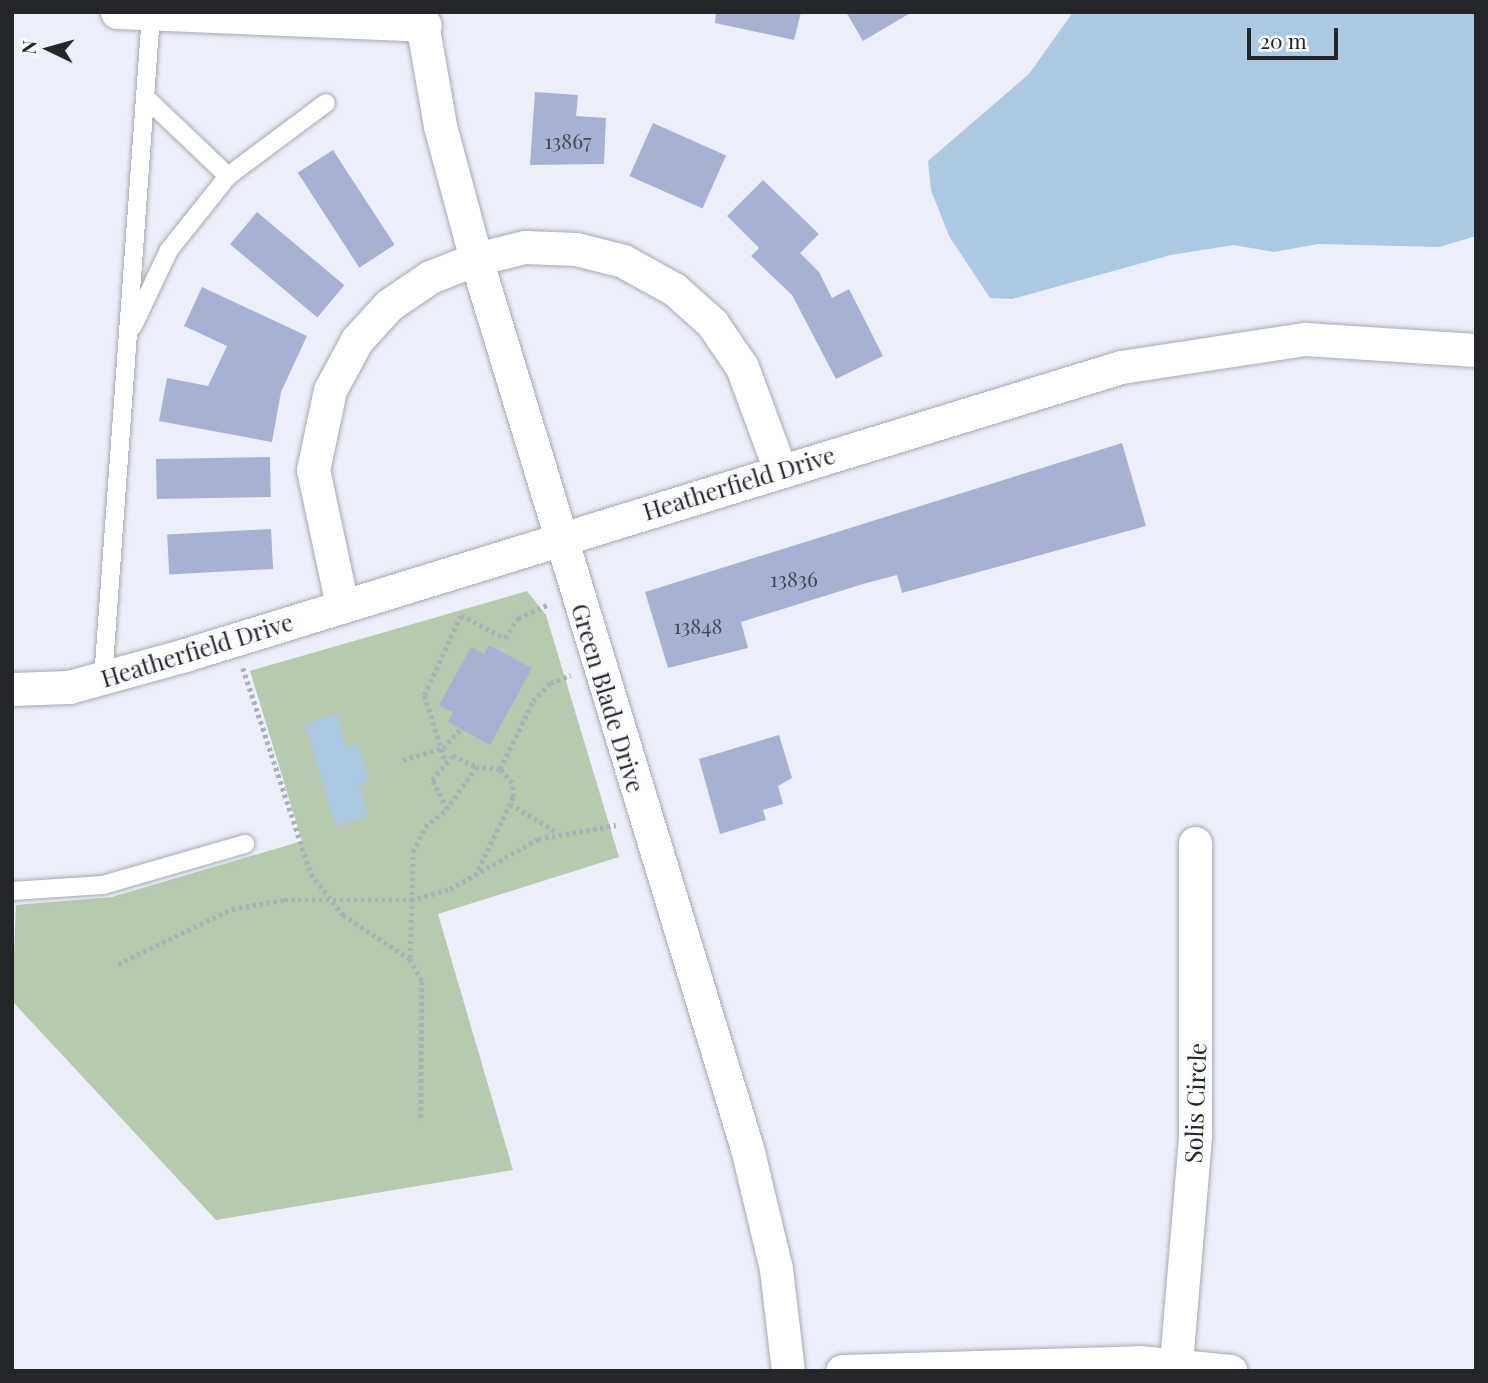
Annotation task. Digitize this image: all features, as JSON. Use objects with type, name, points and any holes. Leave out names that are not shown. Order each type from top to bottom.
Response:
[{"type":"street","points":[[117,12],[151,15],[425,16]]},
{"type":"street","name":"Green Blade Drive","points":[[425,16],[440,126],[476,259],[750,1160],[776,1269],[788,1371]]},
{"type":"street","points":[[342,605],[313,470],[330,390],[357,340],[389,306],[430,277],[476,259],[525,247],[576,249],[631,265],[674,289],[712,323],[742,367],[780,470]]},
{"type":"street","name":"Heatherfield Drive","points":[[12,689],[44,691],[103,679],[780,470],[1176,356],[1305,339],[1476,350]]},
{"type":"street","name":"Solis Circle","points":[[1176,1363],[1196,1122],[1195,843]]},
{"type":"street","points":[[842,1371],[1176,1363],[1231,1371]]},
{"type":"lane","points":[[103,679],[151,15]]},
{"type":"lane","points":[[145,97],[228,176]]},
{"type":"lane","points":[[127,342],[163,260],[228,176],[326,103]]},
{"type":"lane","points":[[12,891],[103,885],[245,844]]},
{"type":"path","points":[[444,759],[439,748],[426,687],[461,615],[505,638],[518,618],[549,604]]},
{"type":"path","points":[[243,667],[297,843],[330,901],[410,958]]},
{"type":"path","points":[[500,769],[537,696],[571,675]]},
{"type":"path","points":[[403,760],[439,748],[460,730]]},
{"type":"path","points":[[444,759],[461,757],[477,767],[500,769]]},
{"type":"path","points":[[444,759],[432,780],[447,809]]},
{"type":"path","points":[[421,1121],[418,1064],[425,995],[410,958],[407,900],[413,852],[425,827],[447,809],[477,767]]},
{"type":"path","points":[[475,876],[510,804],[514,790],[500,769]]},
{"type":"path","points":[[510,804],[558,834]]},
{"type":"path","points":[[118,964],[232,909],[263,901],[407,900],[475,876],[524,845],[558,834],[616,825]]},
{"type":"green space","points":[[527,591],[546,615],[619,857],[438,914],[513,1170],[216,1220],[12,1001],[16,905],[112,897],[302,841],[250,671]]},
{"type":"water","points":[[1073,12],[1476,12],[1476,236],[1439,247],[1318,244],[1274,252],[1234,245],[1171,255],[1012,299],[990,298],[949,236],[931,190],[928,161],[1029,74]]},
{"type":"water","points":[[337,714],[347,748],[358,744],[369,780],[359,784],[368,816],[336,827],[305,724]]},
{"type":"building","points":[[716,12],[801,12],[794,40],[715,23]]},
{"type":"building","points":[[846,12],[912,12],[863,41]]},
{"type":"building","points":[[535,92],[578,95],[576,116],[606,118],[604,164],[530,165]]},
{"type":"building","points":[[653,123],[726,156],[702,209],[629,176]]},
{"type":"building","points":[[333,150],[395,245],[359,268],[298,173]]},
{"type":"building","points":[[763,180],[819,234],[800,253],[819,272],[832,298],[849,289],[883,356],[836,379],[792,295],[751,256],[759,248],[727,216]]},
{"type":"building","points":[[257,212],[344,285],[317,317],[230,244]]},
{"type":"building","points":[[202,287],[307,336],[281,392],[272,442],[159,421],[167,378],[208,386],[227,346],[184,326]]},
{"type":"building","points":[[1122,443],[1146,526],[902,593],[897,575],[863,584],[741,622],[748,648],[668,668],[645,592]]},
{"type":"building","points":[[270,457],[271,497],[157,499],[156,459]]},
{"type":"building","points":[[271,529],[273,569],[169,574],[167,534]]},
{"type":"building","points":[[489,645],[532,668],[490,745],[448,722],[453,712],[439,705],[471,647],[484,654]]},
{"type":"building","points":[[779,735],[792,778],[778,786],[783,804],[763,810],[766,820],[720,834],[699,759]]}]
